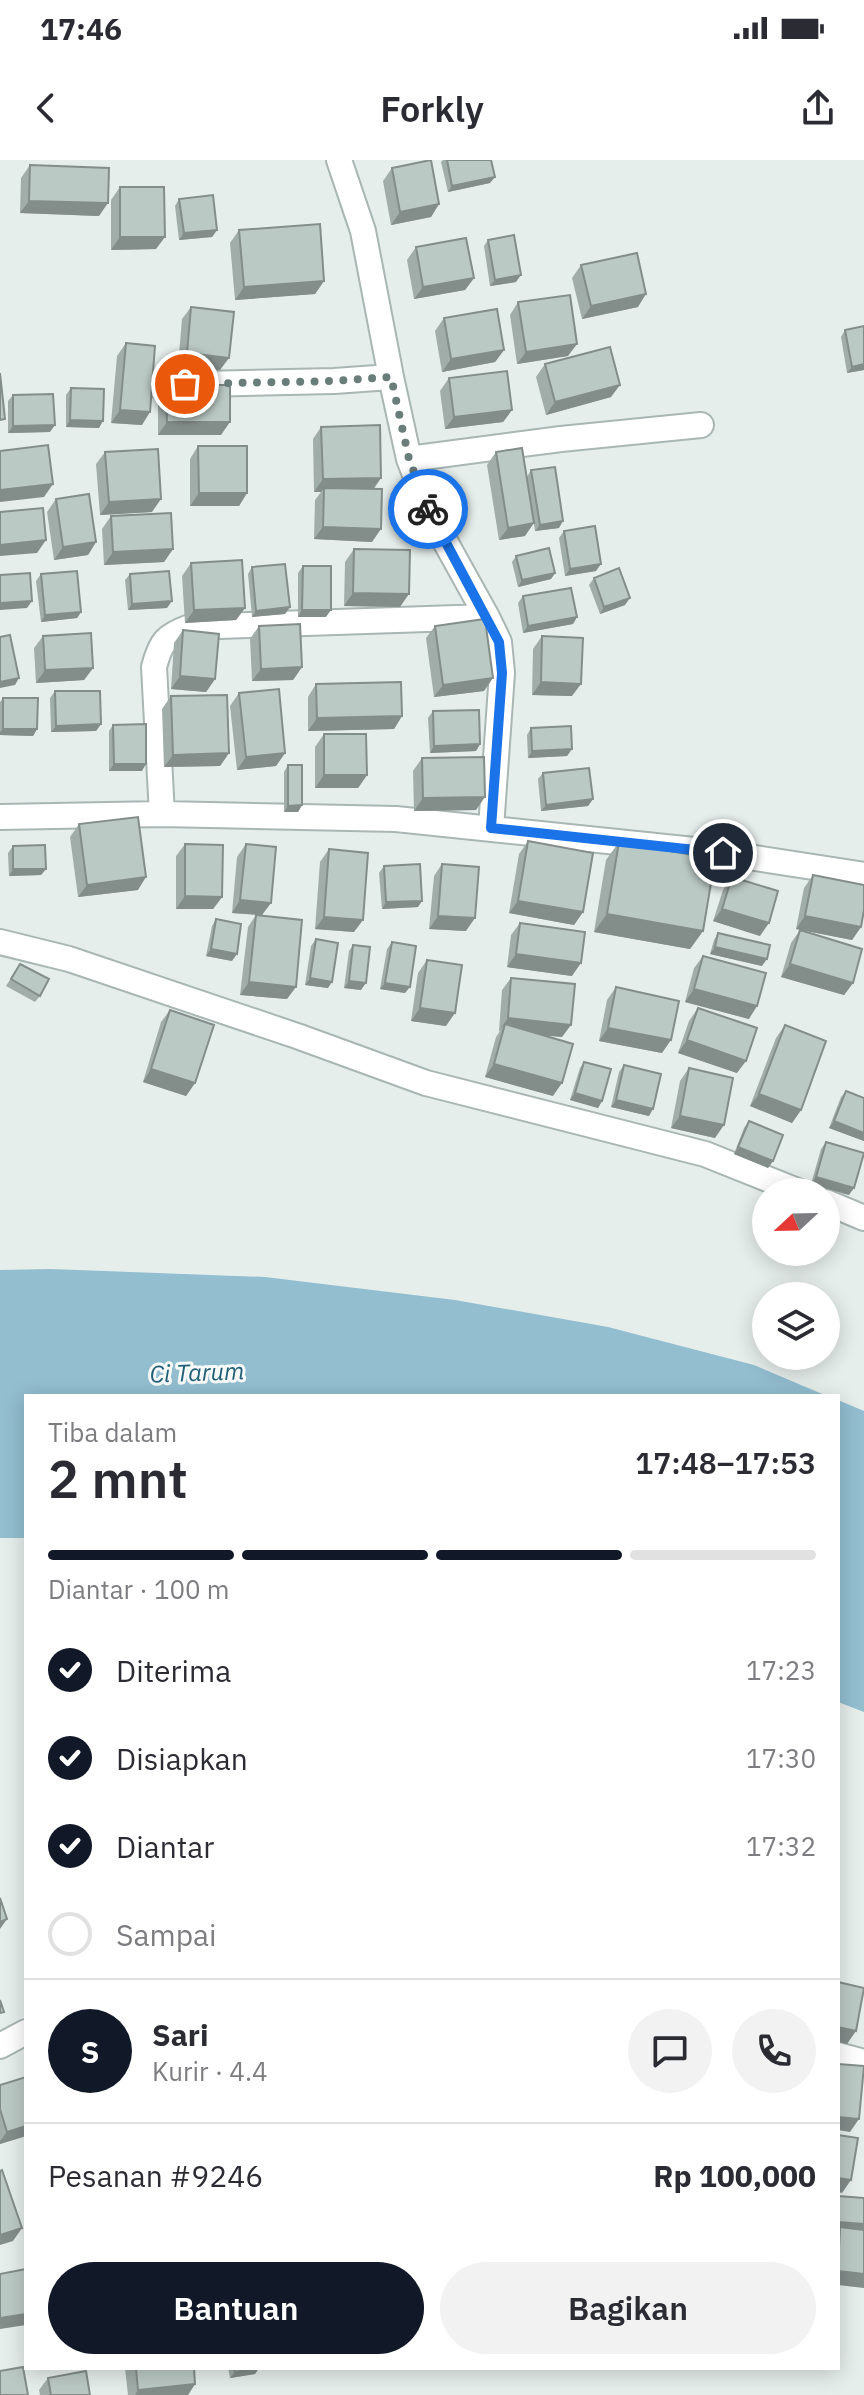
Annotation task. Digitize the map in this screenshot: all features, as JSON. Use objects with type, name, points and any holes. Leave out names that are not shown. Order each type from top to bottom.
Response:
[{"type":"street","points":[[339,160],[363,231],[409,459],[431,516],[499,642],[502,673],[491,828]]},
{"type":"street","points":[[157,385],[391,377]]},
{"type":"street","points":[[409,459],[701,425]]},
{"type":"street","points":[[162,814],[154,667],[159,648],[168,636],[190,627],[487,617]]},
{"type":"street","points":[[0,817],[162,814],[396,819],[723,853],[864,875]]},
{"type":"street","points":[[0,942],[69,959],[426,1083],[705,1154],[765,1178]]},
{"type":"street","points":[[840,1208],[864,1218]]},
{"type":"street","points":[[0,2046],[24,2033]]},
{"type":"street","points":[[840,2056],[864,2062]]},
{"type":"water","name":"Ci Tarum","points":[[0,1270],[265,1277],[455,1300],[608,1327],[752,1364],[752,1370],[766,1370],[822,1394],[24,1394],[24,1538],[0,1538]]},
{"type":"water","points":[[840,1401],[864,1411],[864,1712],[840,1703]]},
{"type":"building","points":[[431,160],[439,204],[400,212],[392,168]]},
{"type":"building","points":[[447,160],[491,160],[495,177],[452,186]]},
{"type":"building","points":[[30,165],[109,168],[108,203],[29,201]]},
{"type":"building","points":[[120,187],[164,187],[165,237],[120,237]]},
{"type":"building","points":[[213,195],[217,230],[184,233],[179,199]]},
{"type":"building","points":[[320,224],[324,281],[244,287],[239,230]]},
{"type":"building","points":[[514,235],[521,275],[495,280],[488,240]]},
{"type":"building","points":[[466,238],[474,278],[423,287],[416,247]]},
{"type":"building","points":[[637,253],[646,294],[591,306],[581,265]]},
{"type":"building","points":[[570,295],[577,344],[526,352],[518,302]]},
{"type":"building","points":[[191,307],[234,312],[229,358],[187,353]]},
{"type":"building","points":[[497,309],[504,350],[451,359],[444,318]]},
{"type":"building","points":[[864,326],[864,364],[852,367],[845,330]]},
{"type":"building","points":[[126,343],[155,346],[150,412],[120,410]]},
{"type":"building","points":[[610,347],[620,385],[555,402],[545,364]]},
{"type":"building","points":[[507,371],[512,410],[454,417],[449,378]]},
{"type":"building","points":[[0,373],[5,419],[0,420]]},
{"type":"building","points":[[166,385],[230,385],[230,422],[167,422]]},
{"type":"building","points":[[71,388],[104,389],[103,421],[70,420]]},
{"type":"building","points":[[53,394],[55,425],[13,426],[13,395]]},
{"type":"building","points":[[380,425],[381,478],[323,479],[321,427]]},
{"type":"building","points":[[48,445],[53,484],[0,490],[0,451]]},
{"type":"building","points":[[198,446],[247,446],[247,493],[199,493]]},
{"type":"building","points":[[522,448],[534,523],[508,528],[496,452]]},
{"type":"building","points":[[158,449],[161,499],[109,502],[105,452]]},
{"type":"building","points":[[555,467],[563,521],[540,525],[531,470]]},
{"type":"building","points":[[324,488],[382,489],[381,529],[323,527]]},
{"type":"building","points":[[89,494],[96,542],[63,547],[56,499]]},
{"type":"building","points":[[43,508],[46,540],[0,545],[0,512]]},
{"type":"building","points":[[171,513],[173,549],[113,552],[111,516]]},
{"type":"building","points":[[595,526],[601,564],[570,569],[564,531]]},
{"type":"building","points":[[549,548],[555,573],[522,580],[516,556]]},
{"type":"building","points":[[354,549],[410,550],[409,594],[353,593]]},
{"type":"building","points":[[242,560],[245,608],[194,610],[191,563]]},
{"type":"building","points":[[285,564],[290,607],[256,611],[252,567]]},
{"type":"building","points":[[303,566],[331,566],[331,610],[302,610]]},
{"type":"building","points":[[619,568],[630,598],[604,607],[594,578]]},
{"type":"building","points":[[77,571],[81,612],[45,615],[41,574]]},
{"type":"building","points":[[169,571],[172,601],[132,604],[130,574]]},
{"type":"building","points":[[30,573],[32,601],[0,603],[0,575]]},
{"type":"building","points":[[571,588],[577,617],[528,626],[523,596]]},
{"type":"building","points":[[485,619],[493,678],[443,685],[435,626]]},
{"type":"building","points":[[300,624],[302,667],[261,669],[259,626]]},
{"type":"building","points":[[183,630],[219,634],[215,679],[180,676]]},
{"type":"building","points":[[91,633],[93,668],[45,670],[43,636]]},
{"type":"building","points":[[10,635],[19,678],[0,682],[0,637]]},
{"type":"building","points":[[542,636],[583,638],[581,684],[541,682]]},
{"type":"building","points":[[401,682],[402,716],[317,718],[316,684]]},
{"type":"building","points":[[279,689],[285,753],[246,757],[239,693]]},
{"type":"building","points":[[55,691],[100,691],[101,724],[56,726]]},
{"type":"building","points":[[227,695],[229,753],[173,755],[171,696]]},
{"type":"building","points":[[3,698],[38,698],[37,729],[3,729]]},
{"type":"building","points":[[479,710],[480,744],[434,746],[433,711]]},
{"type":"building","points":[[146,724],[146,764],[114,764],[113,725]]},
{"type":"building","points":[[571,726],[572,749],[532,751],[531,728]]},
{"type":"building","points":[[324,734],[366,734],[367,775],[324,775]]},
{"type":"building","points":[[484,757],[485,797],[423,798],[422,758]]},
{"type":"building","points":[[288,765],[302,765],[302,805],[288,806]]},
{"type":"building","points":[[589,768],[593,799],[546,805],[543,773]]},
{"type":"building","points":[[138,817],[146,877],[87,885],[79,824]]},
{"type":"building","points":[[528,841],[593,853],[583,912],[518,901]]},
{"type":"building","points":[[619,842],[715,859],[703,931],[607,914]]},
{"type":"building","points":[[185,844],[223,845],[222,897],[185,896]]},
{"type":"building","points":[[246,844],[276,847],[271,903],[240,900]]},
{"type":"building","points":[[45,845],[46,869],[13,869],[13,846]]},
{"type":"building","points":[[329,849],[368,853],[363,920],[324,917]]},
{"type":"building","points":[[420,864],[422,901],[386,902],[384,866]]},
{"type":"building","points":[[442,864],[479,867],[475,918],[438,916]]},
{"type":"building","points":[[813,875],[864,885],[861,927],[805,916]]},
{"type":"building","points":[[732,877],[778,891],[769,923],[722,909]]},
{"type":"building","points":[[256,915],[302,920],[296,987],[249,982]]},
{"type":"building","points":[[216,919],[241,924],[237,954],[211,949]]},
{"type":"building","points":[[520,923],[585,932],[581,963],[516,954]]},
{"type":"building","points":[[800,930],[862,949],[853,983],[790,964]]},
{"type":"building","points":[[718,933],[770,945],[767,959],[715,947]]},
{"type":"building","points":[[316,939],[338,943],[332,982],[310,978]]},
{"type":"building","points":[[392,942],[416,946],[410,987],[385,983]]},
{"type":"building","points":[[353,945],[370,947],[366,983],[349,981]]},
{"type":"building","points":[[703,956],[766,973],[757,1006],[694,989]]},
{"type":"building","points":[[427,960],[462,965],[455,1013],[420,1008]]},
{"type":"building","points":[[20,964],[49,979],[40,996],[11,979]]},
{"type":"building","points":[[511,978],[575,984],[571,1025],[508,1018]]},
{"type":"building","points":[[616,987],[679,1001],[671,1040],[608,1028]]},
{"type":"building","points":[[698,1008],[757,1028],[746,1061],[687,1040]]},
{"type":"building","points":[[170,1010],[214,1025],[195,1083],[151,1069]]},
{"type":"building","points":[[505,1024],[573,1044],[562,1083],[494,1064]]},
{"type":"building","points":[[785,1025],[826,1041],[801,1110],[759,1094]]},
{"type":"building","points":[[584,1062],[611,1069],[602,1101],[575,1093]]},
{"type":"building","points":[[624,1065],[661,1074],[653,1109],[616,1100]]},
{"type":"building","points":[[689,1068],[733,1078],[724,1125],[680,1116]]},
{"type":"building","points":[[846,1091],[864,1098],[864,1133],[834,1121]]},
{"type":"building","points":[[749,1121],[783,1135],[773,1161],[738,1147]]},
{"type":"building","points":[[826,1142],[864,1153],[854,1188],[840,1184],[840,1178],[816,1177]]},
{"type":"building","points":[[0,1898],[7,1919],[0,1922]]},
{"type":"building","points":[[840,1982],[864,1988],[856,2031],[840,2027]]},
{"type":"building","points":[[840,2064],[864,2066],[859,2119],[840,2117]]},
{"type":"building","points":[[24,2078],[24,2127],[7,2132],[0,2109],[0,2085]]},
{"type":"building","points":[[840,2135],[858,2138],[851,2180],[840,2178]]},
{"type":"building","points":[[0,2171],[22,2228],[0,2235]]},
{"type":"building","points":[[840,2196],[864,2198],[864,2224],[840,2222]]},
{"type":"building","points":[[840,2227],[864,2230],[864,2274],[840,2271]]},
{"type":"building","points":[[24,2269],[24,2314],[0,2318],[0,2274]]},
{"type":"building","points":[[23,2367],[28,2395],[0,2395],[0,2371]]},
{"type":"building","points":[[136,2370],[194,2370],[195,2384],[138,2390]]},
{"type":"building","points":[[86,2371],[90,2395],[51,2395],[48,2378]]},
{"type":"way so far","points":[[185,384],[391,377],[409,459],[428,509]]},
{"type":"route","points":[[428,509],[499,642],[502,673],[491,828],[723,853]]}]
